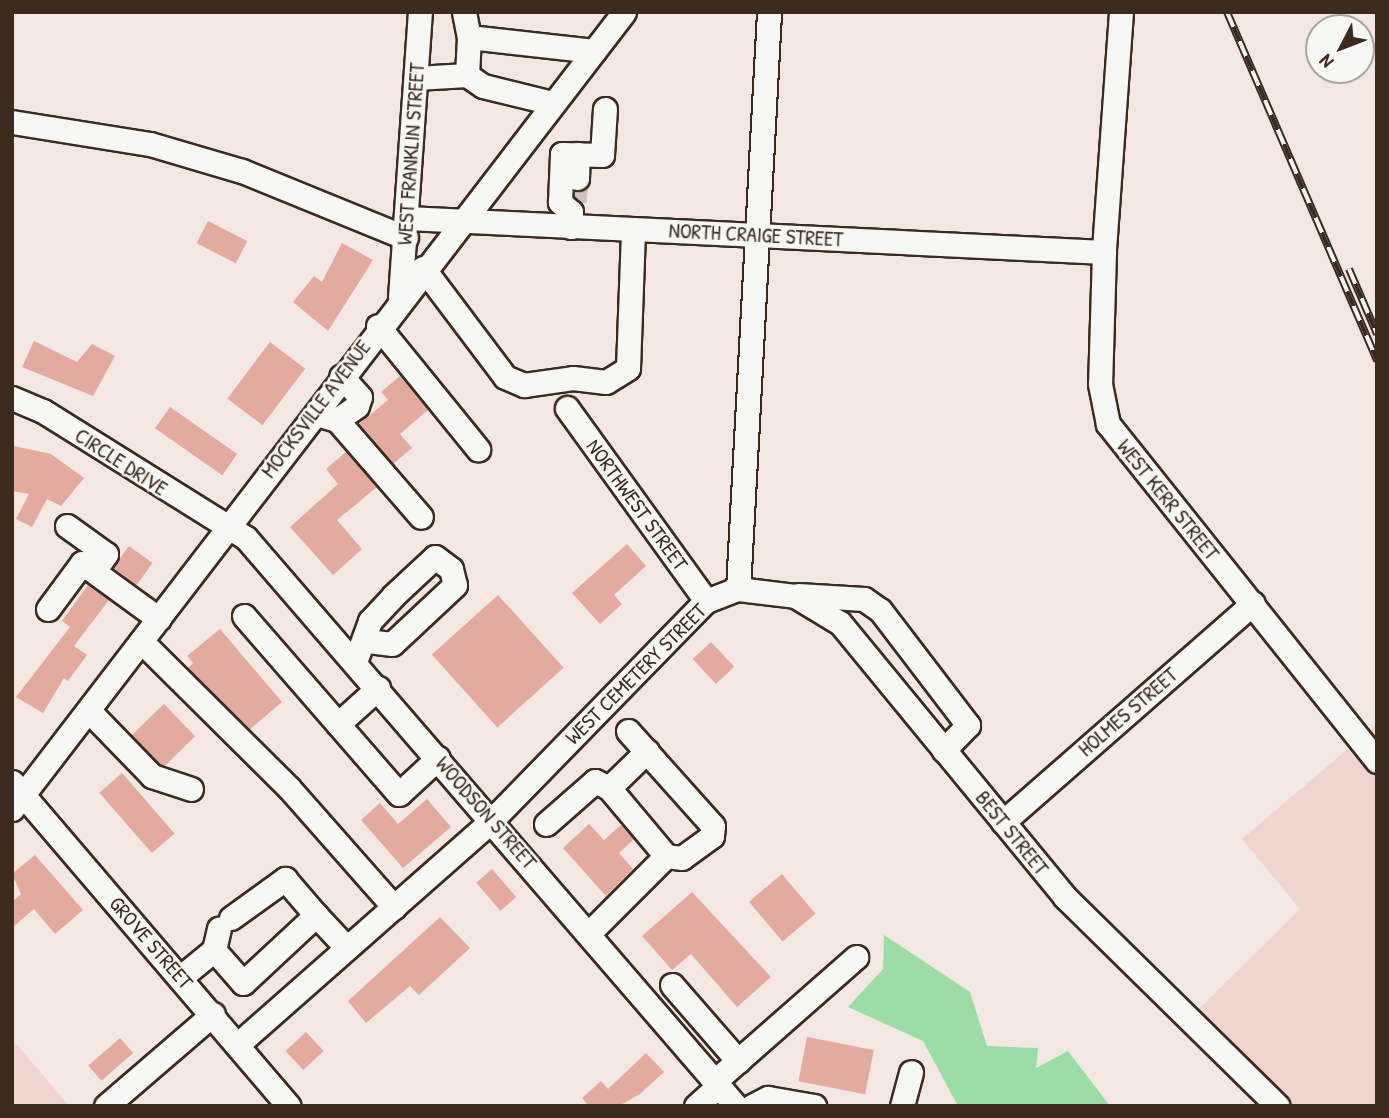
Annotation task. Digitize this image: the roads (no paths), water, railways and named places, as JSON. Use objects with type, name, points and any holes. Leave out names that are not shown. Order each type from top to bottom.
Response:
[{"type":"street","name":"WEST FRANKLIN STREET","points":[[400,297],[407,228],[419,12]]},
{"type":"street","points":[[464,12],[469,37],[467,75]]},
{"type":"street","name":"MOCKSVILLE AVENUE","points":[[17,796],[89,711],[400,297],[624,12]]},
{"type":"street","points":[[738,589],[761,235],[769,12]]},
{"type":"street","name":"WEST KERR STREET","points":[[1121,12],[1104,252],[1100,384],[1108,424],[1125,453],[1254,603],[1377,761]]},
{"type":"street","points":[[469,37],[594,51]]},
{"type":"street","points":[[416,78],[467,75],[483,86],[552,103]]},
{"type":"street","points":[[572,214],[559,202],[562,153],[602,155],[605,109]]},
{"type":"street","name":"NORTH CRAIGE STREET","points":[[12,122],[163,148],[242,171],[407,228],[460,221],[572,214],[633,229],[1104,252]]},
{"type":"street","points":[[577,178],[578,154]]},
{"type":"street","points":[[423,268],[505,377],[524,385],[573,378],[606,383],[628,368],[633,229]]},
{"type":"street","points":[[378,326],[478,449]]},
{"type":"street","points":[[337,420],[360,397],[341,376]]},
{"type":"street","name":"CIRCLE DRIVE","points":[[12,398],[43,411],[205,518],[229,526]]},
{"type":"street","name":"NORTHWEST STREET","points":[[567,408],[706,601]]},
{"type":"street","points":[[314,412],[337,420],[421,517]]},
{"type":"street","points":[[68,526],[106,554],[94,572]]},
{"type":"street","name":"WOODSON STREET","points":[[229,526],[378,688],[736,1106]]},
{"type":"street","points":[[48,609],[82,563],[159,619]]},
{"type":"street","name":"BEST STREET","points":[[738,589],[788,595],[840,623],[1065,897],[1278,1106]]},
{"type":"street","name":"WEST CEMETERY STREET","points":[[237,1045],[492,820],[706,601],[738,589]]},
{"type":"street","points":[[788,595],[864,599],[880,610],[968,725],[944,750]]},
{"type":"street","name":"HOLMES STREET","points":[[1003,822],[1254,603]]},
{"type":"street","points":[[244,616],[398,794],[438,758]]},
{"type":"street","points":[[355,663],[366,641]]},
{"type":"street","points":[[142,642],[289,788],[394,907]]},
{"type":"street","points":[[338,724],[378,688]]},
{"type":"street","points":[[89,711],[152,776],[191,789]]},
{"type":"street","points":[[546,824],[595,781],[609,788],[666,856],[682,858],[712,836],[713,827],[628,731]]},
{"type":"street","points":[[609,788],[647,751]]},
{"type":"street","name":"GROVE STREET","points":[[17,796],[181,977],[289,1106]]},
{"type":"street","points":[[589,933],[666,856]]},
{"type":"street","points":[[181,977],[221,933],[285,879],[347,948]]},
{"type":"street","points":[[221,933],[243,983],[316,915]]},
{"type":"street","points":[[696,1106],[738,1061],[856,957]]},
{"type":"street","points":[[672,985],[738,1061]]},
{"type":"street","points":[[106,1106],[213,1014]]},
{"type":"street","points":[[902,1106],[911,1072]]},
{"type":"street","points":[[752,1106],[768,1098],[814,1106]]},
{"type":"tunnel","points":[[575,202],[577,178]]},
{"type":"railway","points":[[1227,12],[1377,361]]},
{"type":"railway","points":[[1349,269],[1377,334]]}]
